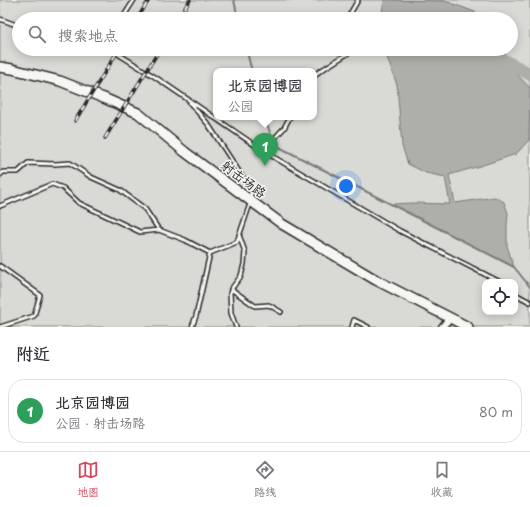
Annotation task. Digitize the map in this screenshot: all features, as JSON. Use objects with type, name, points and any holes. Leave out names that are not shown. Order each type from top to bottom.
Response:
[{"type":"street","name":"射击场路","points":[[0,67],[60,81],[138,113],[185,152],[282,224],[376,280],[468,327]]},
{"type":"street","points":[[442,327],[450,318]]},
{"type":"lane","points":[[126,12],[134,0]]},
{"type":"lane","points":[[351,12],[358,0]]},
{"type":"lane","points":[[0,18],[12,23]]},
{"type":"lane","points":[[122,56],[156,77],[213,118]]},
{"type":"lane","points":[[317,72],[344,56]]},
{"type":"lane","points":[[0,206],[52,184],[63,188],[79,203],[140,232],[159,230],[185,240],[210,253],[237,242],[251,201],[251,190],[208,124],[187,100]]},
{"type":"lane","points":[[216,120],[262,151],[400,231],[494,279]]},
{"type":"lane","points":[[262,151],[284,128],[288,120]]},
{"type":"lane","points":[[0,175],[3,172],[18,172],[28,163],[70,163],[91,177],[120,190],[140,205],[145,209],[159,230]]},
{"type":"lane","points":[[236,327],[230,313],[230,293],[231,289],[241,276],[244,264],[245,252],[239,235]]},
{"type":"lane","points":[[192,327],[196,316],[210,253]]},
{"type":"lane","points":[[0,266],[40,295],[34,316],[0,327]]},
{"type":"lane","points":[[231,289],[255,306],[269,305],[281,312]]},
{"type":"lane","points":[[518,296],[530,302]]},
{"type":"lane","points":[[352,327],[354,320],[368,327]]},
{"type":"shaded area","points":[[0,0],[530,0],[530,327],[0,327]]},
{"type":"shaded area","points":[[384,0],[445,1],[475,12],[382,12]]},
{"type":"shaded area","points":[[387,56],[506,56],[513,70],[530,88],[529,140],[516,154],[449,175],[455,203],[495,197],[504,202],[508,213],[507,246],[514,267],[392,204],[450,204],[445,177],[426,173],[408,164],[402,146],[397,85]]},
{"type":"waterway","points":[[234,0],[237,12]]},
{"type":"waterway","points":[[248,56],[251,68]]},
{"type":"waterway","points":[[495,56],[530,74]]},
{"type":"waterway","points":[[266,120],[271,136],[279,147],[514,267],[530,287]]},
{"type":"railway","points":[[141,12],[149,0]]},
{"type":"railway","points":[[182,12],[190,0]]},
{"type":"railway","points":[[75,121],[115,56]]},
{"type":"railway","points":[[105,138],[156,56]]},
{"type":"place","name":"北京园博园","points":[[265,166]]}]
